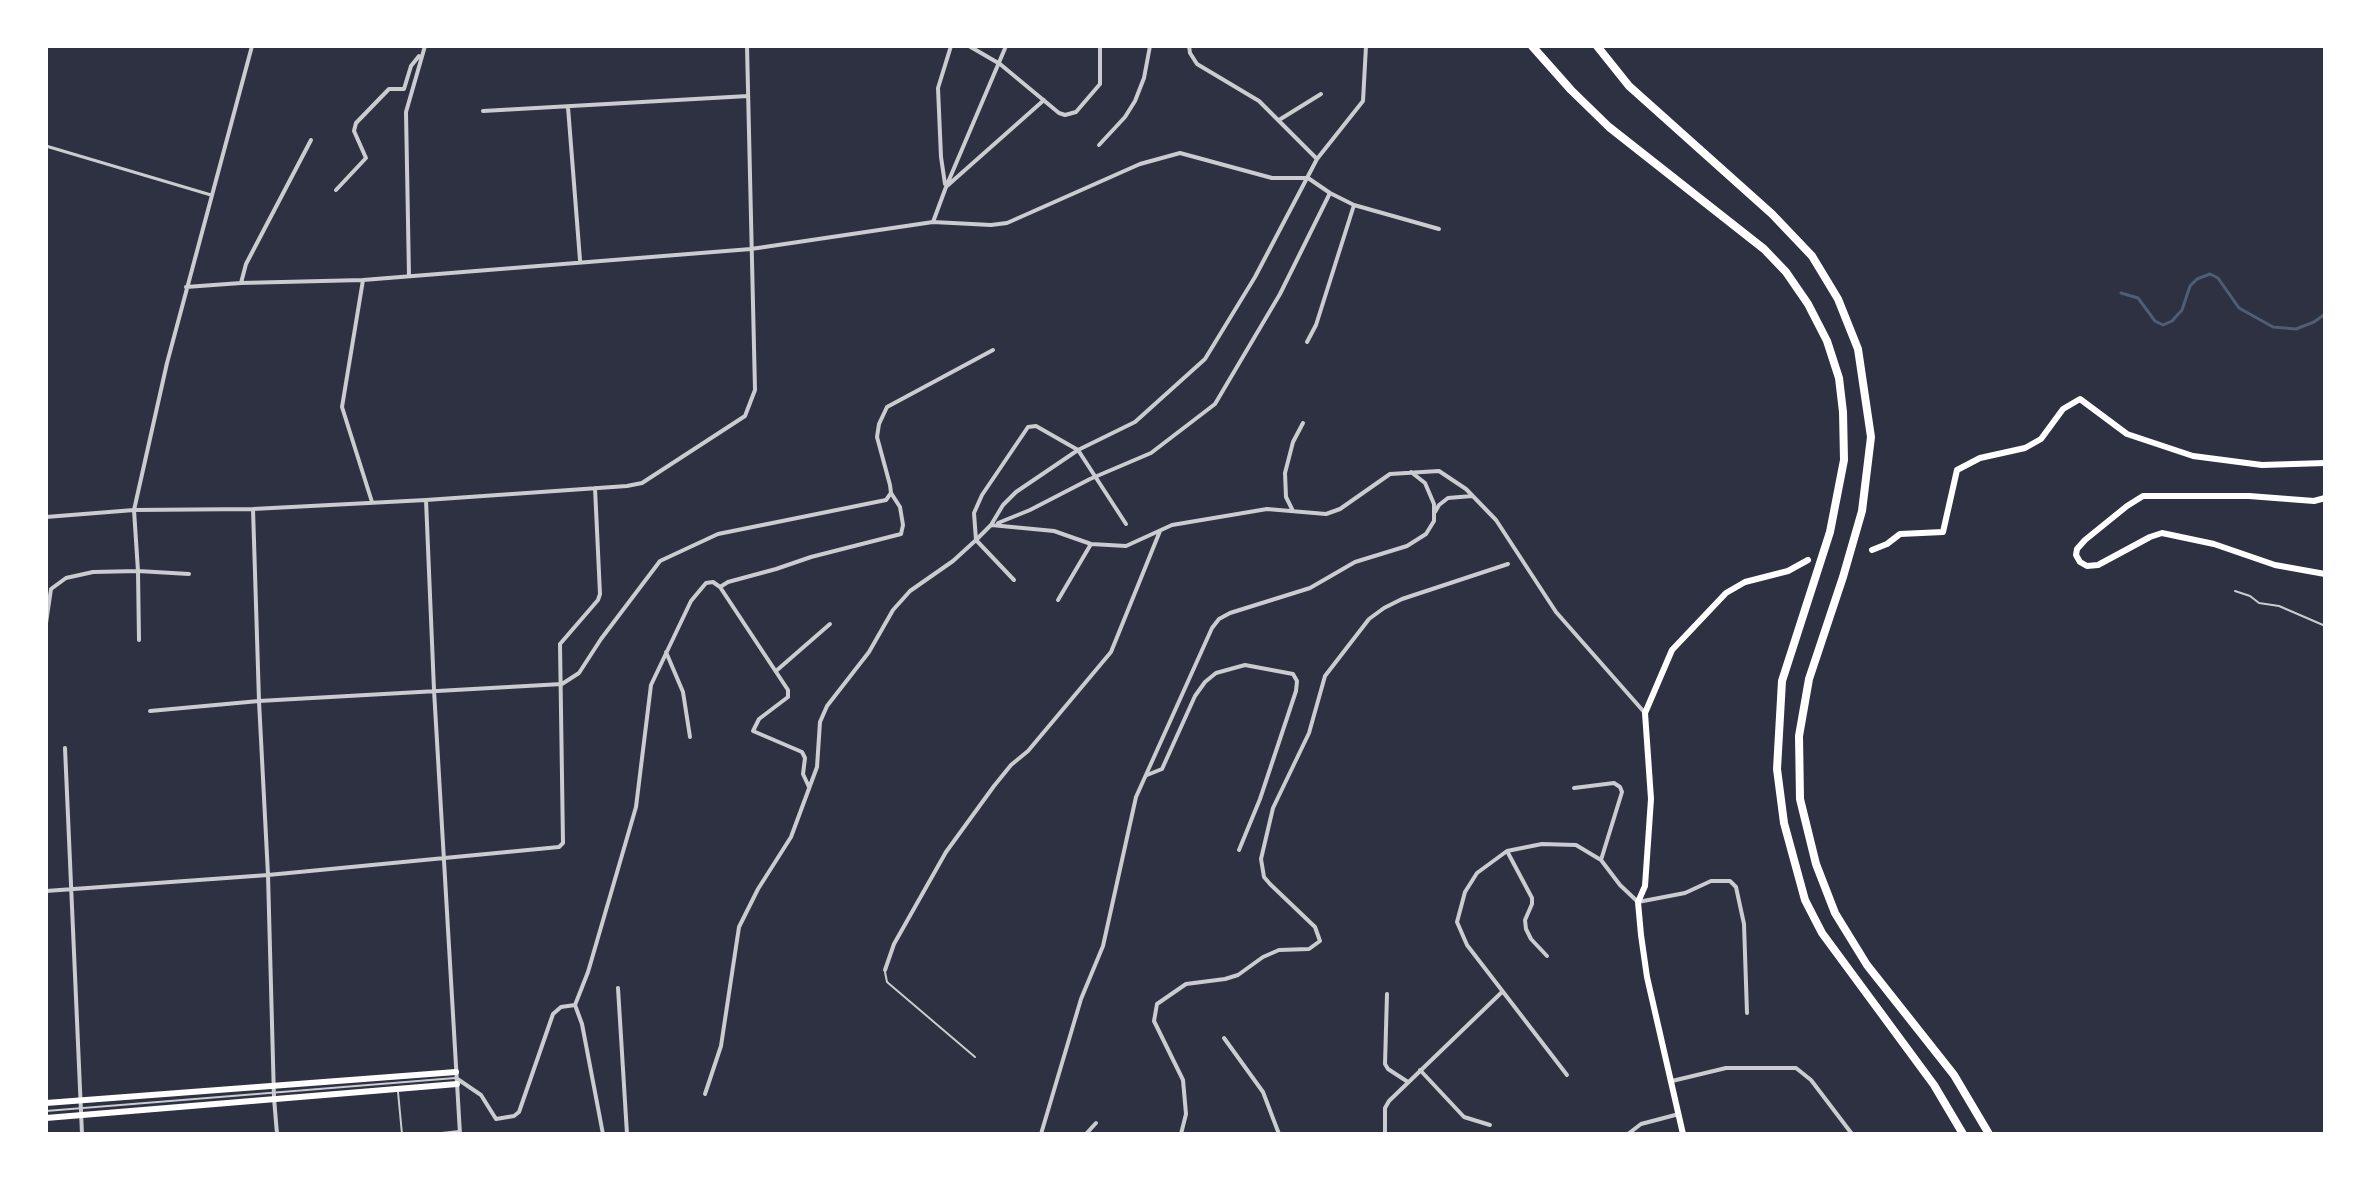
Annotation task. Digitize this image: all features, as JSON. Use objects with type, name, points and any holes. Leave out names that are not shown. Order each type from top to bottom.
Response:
[{"type":"highway","points":[[1532,46],[1609,127],[1764,249],[1794,283],[1827,341],[1839,378],[1844,460],[1830,532],[1782,681],[1777,769],[1784,823],[1792,862],[1805,900],[1822,933],[1927,1074],[1963,1134]]},
{"type":"highway","points":[[1597,46],[1629,86],[1772,214],[1812,256],[1838,299],[1858,349],[1871,437],[1862,511],[1809,679],[1799,736],[1800,799],[1807,835],[1835,913],[1867,965],[1954,1075],[1989,1134]]},
{"type":"main road","points":[[1872,550],[1900,534],[1943,532],[1949,494],[1957,470],[1980,458],[2025,448],[2041,439],[2063,409],[2080,399],[2127,434],[2193,456],[2262,465],[2325,463]]},
{"type":"main road","points":[[2325,498],[2314,501],[2236,496],[2143,496],[2085,540],[2076,555],[2087,566],[2098,565],[2162,533],[2214,544],[2275,565],[2325,574]]},
{"type":"main road","points":[[1683,1134],[1647,977],[1638,902],[1645,886],[1651,799],[1645,713],[1672,650],[1726,593],[1745,582],[1788,571],[1808,560]]},
{"type":"main road","points":[[46,1103],[81,1109],[274,1092],[398,1086],[456,1078]]},
{"type":"main road","points":[[46,1118],[81,1109],[456,1078]]},
{"type":"street","points":[[139,640],[134,510],[186,287],[252,46]]},
{"type":"street","points":[[409,276],[406,112],[425,46]]},
{"type":"street","points":[[46,517],[134,510],[253,509],[426,500],[642,483],[745,416],[755,390],[747,46]]},
{"type":"street","points":[[946,187],[941,157],[938,88],[951,46]]},
{"type":"street","points":[[969,46],[1000,64],[1065,115],[1076,112],[1100,84],[1100,46]]},
{"type":"street","points":[[933,222],[1006,46]]},
{"type":"street","points":[[1099,145],[1135,101],[1144,78],[1150,46]]},
{"type":"street","points":[[1189,46],[1197,64],[1259,101],[1317,159]]},
{"type":"street","points":[[705,1094],[721,1046],[739,927],[758,889],[791,837],[817,767],[820,722],[827,706],[869,652],[893,610],[910,591],[953,561],[976,540],[1016,492],[1078,450],[1135,422],[1205,359],[1255,277],[1317,159],[1363,101],[1366,46]]},
{"type":"street","points":[[336,190],[366,158],[354,131],[356,123],[389,89],[404,89],[411,66],[421,55]]},
{"type":"street","points":[[1279,120],[1321,94]]},
{"type":"street","points":[[483,111],[748,96]]},
{"type":"street","points":[[946,187],[1044,100]]},
{"type":"street","points":[[568,107],[580,261]]},
{"type":"street","points":[[241,283],[246,264],[311,140]]},
{"type":"street","points":[[46,146],[212,195]]},
{"type":"street","points":[[186,287],[363,280],[751,249],[933,222],[1007,223],[1140,164],[1180,153],[1272,178],[1308,178],[1354,205],[1439,229]]},
{"type":"street","points":[[991,525],[1151,453],[1219,400],[1280,294],[1330,193]]},
{"type":"street","points":[[1307,342],[1316,325],[1354,205]]},
{"type":"street","points":[[363,280],[342,407],[372,502]]},
{"type":"street","points":[[720,587],[811,557],[901,534],[900,507],[891,493],[877,437],[887,407],[993,350]]},
{"type":"street","points":[[1293,511],[1286,497],[1285,473],[1293,442],[1303,423]]},
{"type":"street","points":[[1014,580],[976,540],[974,513],[982,495],[1028,427],[1036,426],[1078,450],[1126,524]]},
{"type":"street","points":[[1411,472],[1425,483],[1435,512]]},
{"type":"street","points":[[991,525],[1054,531],[1091,544],[1126,546],[1172,525],[1267,509],[1326,514],[1340,509],[1390,474],[1446,473],[1474,496],[1502,527],[1556,612],[1645,713]]},
{"type":"street","points":[[46,891],[555,849],[563,843],[560,644],[600,594],[595,488]]},
{"type":"street","points":[[150,711],[259,701],[562,684],[579,673],[660,561],[718,534],[878,503],[886,500],[891,493]]},
{"type":"street","points":[[1041,1134],[1081,999],[1103,946],[1136,797],[1212,628],[1219,619],[1230,613],[1310,588],[1355,562],[1413,543],[1431,527],[1439,505],[1448,498],[1474,496]]},
{"type":"street","points":[[426,500],[460,1133]]},
{"type":"street","points":[[253,509],[277,1134]]},
{"type":"street","points":[[885,970],[894,944],[946,852],[1011,765],[1028,751],[1111,652],[1160,531]]},
{"type":"street","points":[[1058,600],[1091,544]]},
{"type":"street","points":[[1181,1134],[1186,1114],[1183,1080],[1154,1021],[1157,1004],[1186,984],[1238,975],[1279,950],[1309,949],[1320,941],[1315,927],[1264,877],[1261,859],[1273,808],[1309,733],[1325,676],[1369,619],[1384,608],[1402,599],[1508,564]]},
{"type":"street","points":[[46,623],[51,589],[66,578],[93,572],[189,574]]},
{"type":"street","points":[[603,1134],[582,1024],[575,1005],[588,972],[636,807],[651,685],[691,601],[706,583],[713,582],[720,587],[789,694],[759,719],[753,731],[802,752],[805,758],[803,774],[809,788]]},
{"type":"street","points":[[776,671],[830,624]]},
{"type":"street","points":[[666,652],[683,692],[690,737]]},
{"type":"street","points":[[1147,775],[1162,769],[1195,696],[1216,673],[1245,665],[1293,674],[1297,681],[1296,691],[1260,799],[1239,850]]},
{"type":"street","points":[[65,748],[82,1134]]},
{"type":"street","points":[[1574,788],[1614,783],[1622,792],[1601,860]]},
{"type":"street","points":[[1567,1075],[1467,945],[1457,922],[1465,892],[1477,873],[1507,851],[1531,845],[1576,845],[1601,860],[1638,902],[1685,893],[1711,881],[1730,881],[1736,887],[1744,924],[1747,1013]]},
{"type":"street","points":[[1507,851],[1532,898],[1525,920],[1526,929],[1547,956]]},
{"type":"street","points":[[618,988],[627,1134]]},
{"type":"street","points":[[1385,1134],[1385,1108],[1389,1101],[1502,992]]},
{"type":"street","points":[[1387,994],[1385,1064],[1408,1082]]},
{"type":"street","points":[[456,1078],[481,1095],[496,1119],[514,1116],[519,1112],[553,1014],[561,1007],[575,1005]]},
{"type":"street","points":[[1224,1038],[1263,1092],[1279,1134]]},
{"type":"street","points":[[1672,1081],[1726,1068],[1796,1068],[1811,1080],[1852,1134]]},
{"type":"street","points":[[1420,1070],[1464,1117],[1490,1125]]},
{"type":"street","points":[[1628,1134],[1641,1124],[1679,1114]]},
{"type":"street","points":[[1086,1134],[1096,1123]]},
{"type":"lane","points":[[2235,591],[2259,603],[2279,606],[2323,625]]},
{"type":"lane","points":[[885,970],[887,982],[975,1057]]},
{"type":"lane","points":[[398,1086],[402,1134]]},
{"type":"lane","points":[[46,1111],[81,1109]]},
{"type":"lane","points":[[433,1134],[460,1133]]},
{"type":"waterway","points":[[2121,293],[2138,298],[2155,321],[2163,325],[2172,321],[2182,310],[2190,286],[2197,279],[2210,274],[2218,278],[2239,308],[2273,327],[2296,329],[2325,314]]}]
